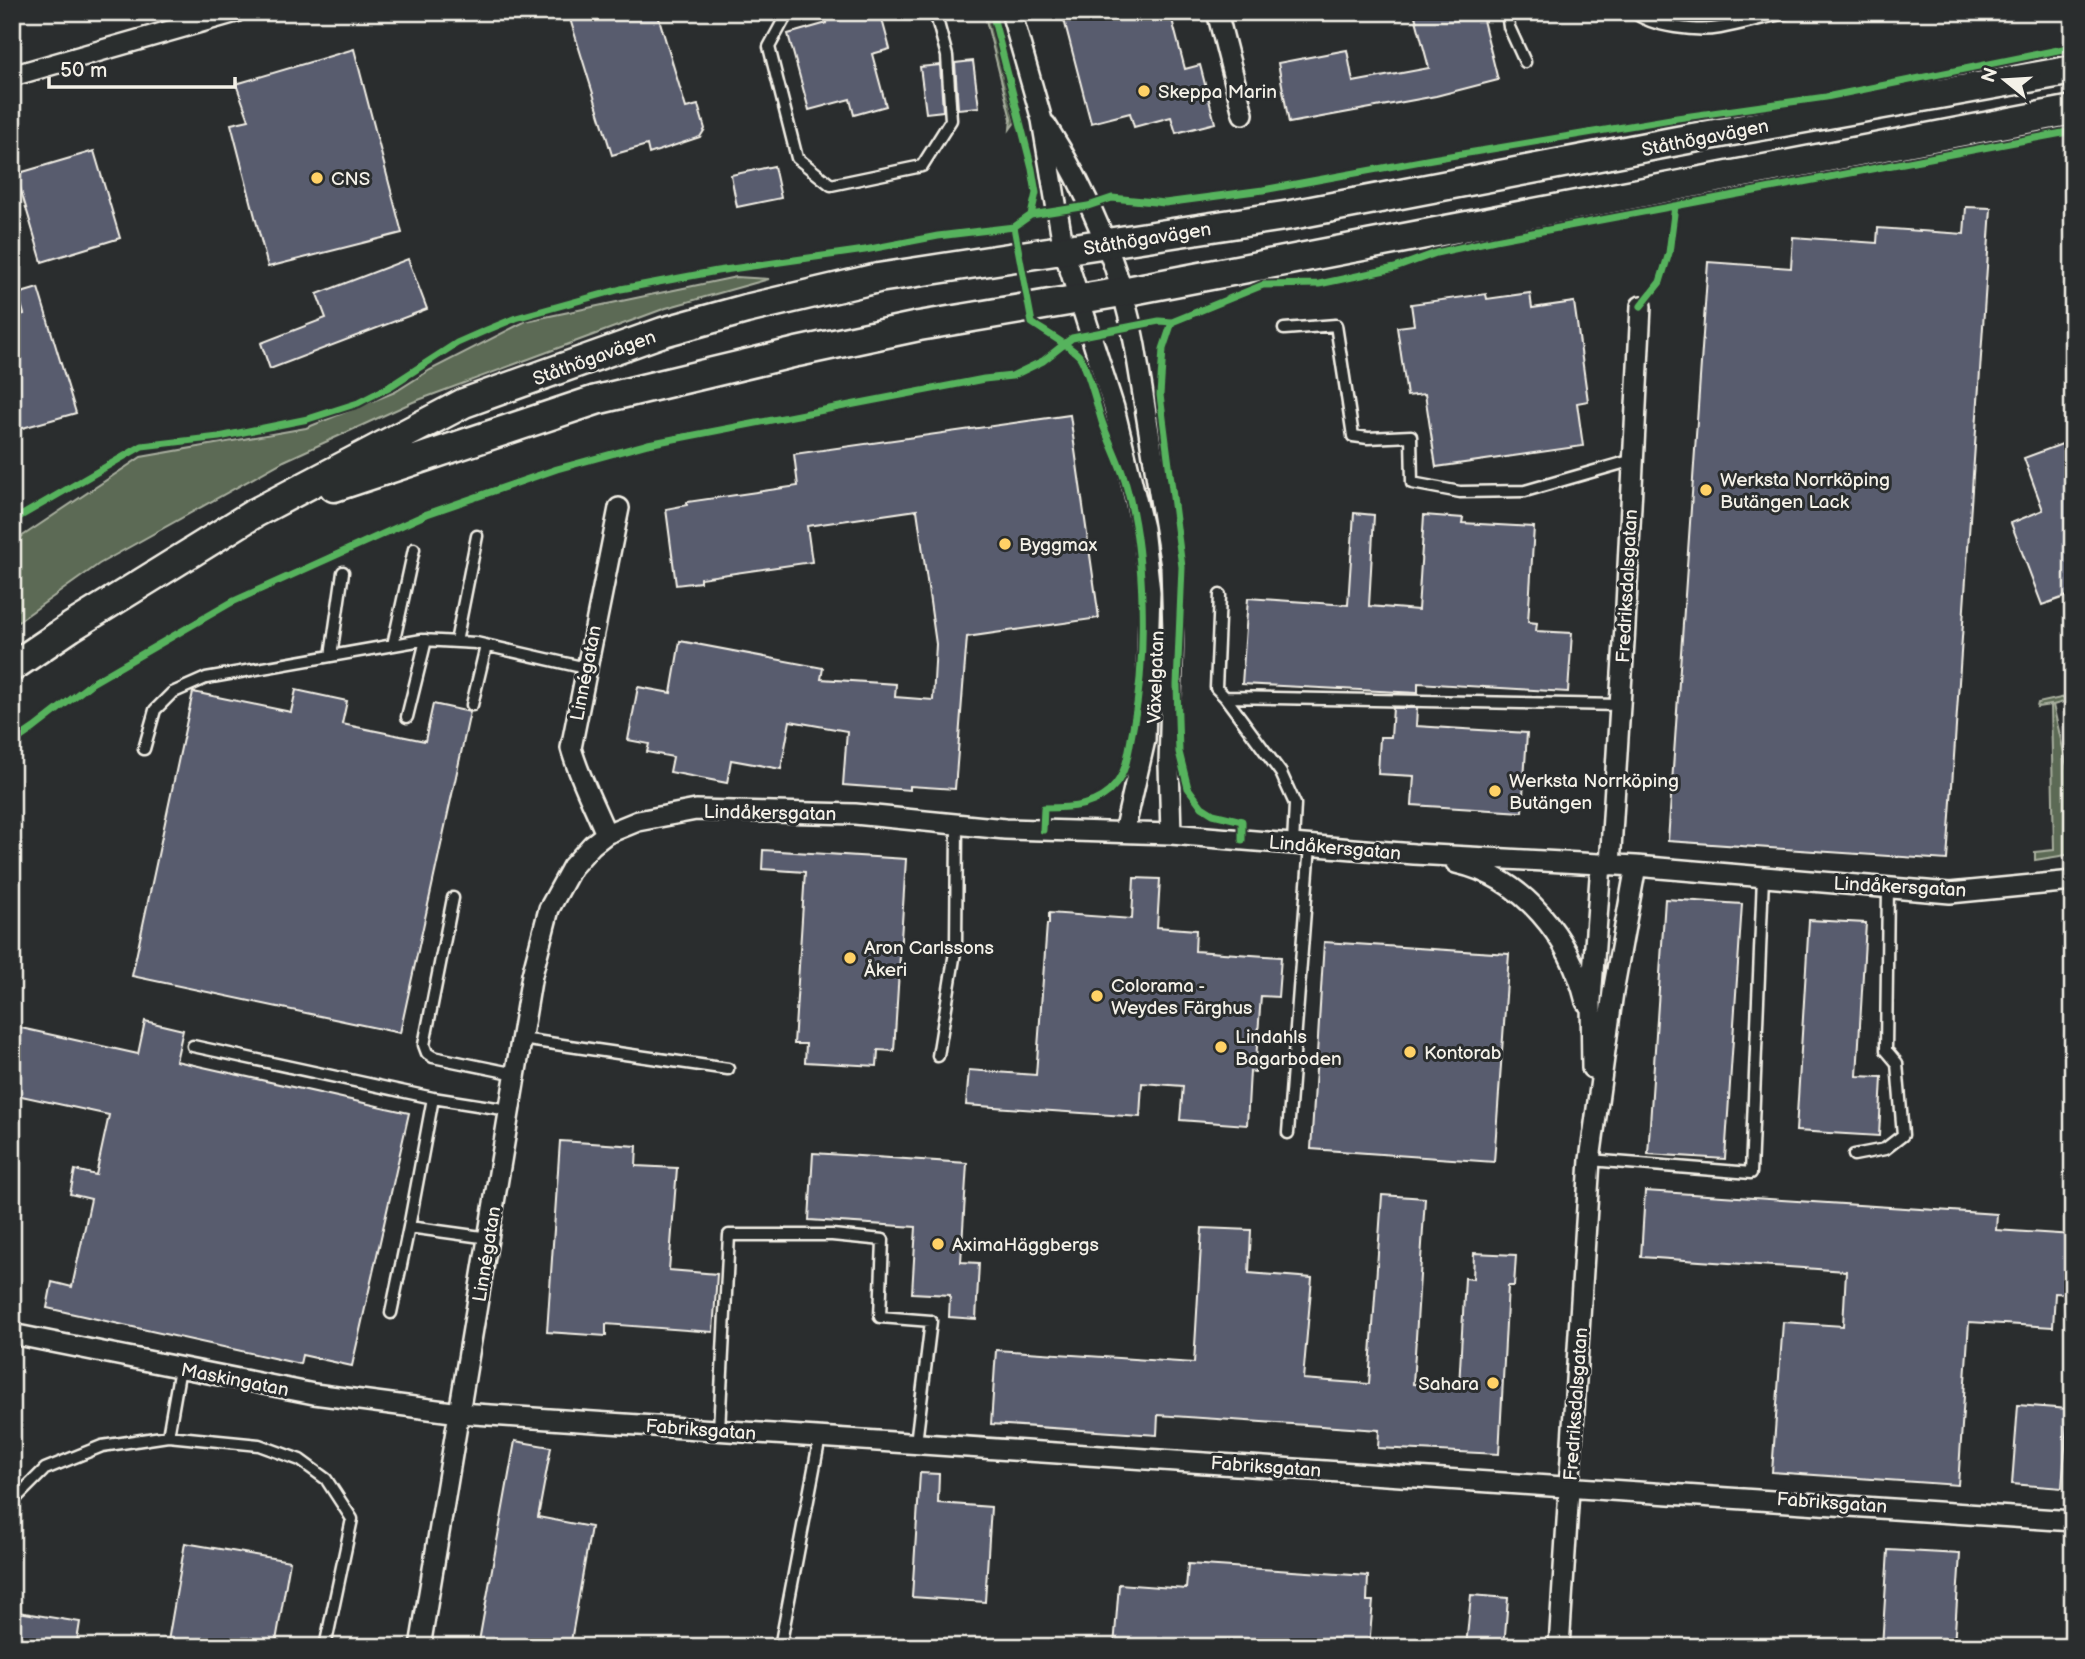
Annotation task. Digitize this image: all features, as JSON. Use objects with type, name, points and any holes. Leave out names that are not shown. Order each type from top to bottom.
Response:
[{"type":"main road","name":"Ståthögavägen","points":[[12,667],[71,626],[255,513],[464,403],[663,332],[878,278],[1291,215],[1693,138],[2073,70]]},
{"type":"main road","name":"Ståthögavägen","points":[[255,513],[596,400],[711,372],[919,326],[1122,292],[2073,110]]},
{"type":"street","points":[[12,76],[236,12]]},
{"type":"street","points":[[1011,12],[1042,120]]},
{"type":"street","points":[[1217,12],[1243,114]]},
{"type":"street","name":"Växelgatan","points":[[1042,120],[1062,150],[1107,244],[1135,346],[1171,566],[1171,834]]},
{"type":"street","name":"Växelgatan","points":[[1042,120],[1064,251],[1114,408],[1143,528],[1150,592],[1145,740],[1124,831]]},
{"type":"street","name":"Fredriksdalsgatan","points":[[1559,1647],[1591,1160],[1594,939],[1605,864],[1620,705],[1641,306]]},
{"type":"street","name":"Linnégatan","points":[[606,834],[576,768],[571,748],[618,508]]},
{"type":"street","name":"Lindåkersgatan","points":[[572,867],[606,834],[638,821],[696,810],[855,814],[1005,829],[1171,834],[1414,854],[1636,866],[1950,893],[2073,881]]},
{"type":"street","name":"Fredriksdalsgatan","points":[[1414,854],[1465,865],[1498,878],[1536,909],[1567,949],[1582,987],[1591,1024]]},
{"type":"street","name":"Fredriksdalsgatan","points":[[1591,1160],[1613,992],[1636,866]]},
{"type":"street","name":"Linnégatan","points":[[420,1647],[532,975],[549,909],[572,867]]},
{"type":"street","name":"Maskingatan","points":[[12,1334],[314,1394],[460,1413]]},
{"type":"street","name":"Fabriksgatan","points":[[460,1413],[1781,1498],[2073,1521]]},
{"type":"lane","points":[[788,12],[769,47],[797,158],[831,184],[922,166],[951,120],[947,56],[935,12]]},
{"type":"lane","points":[[1507,12],[1509,27],[1525,62]]},
{"type":"lane","points":[[1634,12],[1657,23],[1717,29],[1791,12]]},
{"type":"lane","points":[[1284,330],[1336,325],[1353,436],[1411,436],[1412,483],[1460,492],[1525,491],[1633,460]]},
{"type":"lane","points":[[456,642],[478,536]]},
{"type":"lane","points":[[393,645],[414,549]]},
{"type":"lane","points":[[331,656],[343,572]]},
{"type":"lane","points":[[1220,595],[1216,688],[1281,773],[1295,804],[1301,845],[1288,1133]]},
{"type":"lane","points":[[144,749],[155,710],[172,693],[206,678],[426,640],[486,646],[586,668]]},
{"type":"lane","points":[[407,717],[426,640]]},
{"type":"lane","points":[[472,705],[486,646]]},
{"type":"lane","points":[[1225,697],[1620,705]]},
{"type":"lane","points":[[938,1056],[956,946],[957,824]]},
{"type":"lane","points":[[1591,1160],[1751,1172],[1763,877]]},
{"type":"lane","points":[[1854,1155],[1885,1149],[1903,1135],[1897,1063],[1886,1050],[1888,887]]},
{"type":"lane","points":[[453,898],[424,1045],[427,1053],[433,1057],[516,1074]]},
{"type":"lane","points":[[521,1039],[728,1069]]},
{"type":"lane","points":[[193,1046],[433,1098],[509,1110]]},
{"type":"lane","points":[[391,1313],[433,1098]]},
{"type":"lane","points":[[409,1227],[489,1238]]},
{"type":"lane","points":[[719,1430],[729,1235],[832,1235],[883,1240],[880,1317],[931,1321],[916,1443]]},
{"type":"lane","points":[[167,1436],[180,1368]]},
{"type":"lane","points":[[12,1502],[45,1469],[102,1446],[167,1436],[260,1445],[300,1460],[326,1479],[352,1518],[325,1647]]},
{"type":"lane","points":[[780,1647],[820,1437]]},
{"type":"green space","points":[[984,12],[989,12],[1015,122],[1010,129],[1011,119]]},
{"type":"green space","points":[[736,277],[769,279],[666,308],[413,402],[284,461],[99,564],[12,626],[12,543],[141,457],[306,428],[395,392],[430,370],[526,321]]},
{"type":"green space","points":[[2070,696],[2071,700],[2053,705],[2073,792],[2073,854],[2035,860],[2035,852],[2054,850],[2051,705],[2037,707],[2038,703]]},
{"type":"building","points":[[592,12],[657,12],[686,108],[698,105],[705,129],[700,137],[649,154],[647,145],[612,155],[570,19]]},
{"type":"building","points":[[824,12],[880,12],[890,49],[872,54],[886,106],[854,115],[850,99],[809,110],[788,34],[827,23]]},
{"type":"building","name":"Skeppa Marin","points":[[1062,12],[1170,12],[1185,69],[1200,65],[1215,123],[1176,133],[1171,117],[1134,127],[1130,113],[1091,123]]},
{"type":"building","points":[[1414,12],[1481,12],[1498,80],[1436,96],[1289,123],[1278,63],[1347,50],[1353,82],[1429,68]]},
{"type":"building","name":"CNS","points":[[354,49],[402,233],[268,267],[231,124],[249,120],[236,84]]},
{"type":"building","points":[[973,61],[979,107],[958,109],[955,63]]},
{"type":"building","points":[[940,65],[943,111],[926,113],[920,67]]},
{"type":"building","points":[[94,151],[120,238],[42,262],[16,174]]},
{"type":"building","points":[[774,166],[781,198],[737,207],[731,175]]},
{"type":"building","points":[[1966,207],[1991,208],[1947,860],[1668,841],[1708,262],[1791,268],[1793,237],[1877,243],[1878,228],[1964,234]]},
{"type":"building","points":[[408,259],[427,309],[270,369],[261,343],[326,318],[317,294]]},
{"type":"building","points":[[38,288],[76,413],[12,431],[12,317],[24,314],[18,294]]},
{"type":"building","points":[[1530,293],[1532,308],[1574,302],[1588,401],[1577,403],[1583,446],[1436,467],[1425,394],[1407,396],[1397,327],[1414,325],[1411,304],[1486,294],[1487,299]]},
{"type":"building","name":"Byggmax","points":[[1070,415],[1099,618],[967,637],[955,789],[910,786],[910,790],[843,785],[847,731],[790,721],[781,769],[731,760],[727,783],[670,772],[673,757],[647,752],[649,744],[628,740],[638,687],[671,693],[680,641],[823,668],[821,679],[896,684],[895,697],[933,700],[936,644],[917,510],[807,526],[812,562],[700,578],[700,582],[676,585],[666,509],[687,505],[687,502],[798,486],[794,454]]},
{"type":"building","points":[[2073,440],[2073,594],[2042,605],[2011,523],[2043,510],[2024,458]]},
{"type":"building","points":[[1354,513],[1374,515],[1369,606],[1418,610],[1424,515],[1463,518],[1462,523],[1534,527],[1528,622],[1537,623],[1536,631],[1572,633],[1568,692],[1418,683],[1418,693],[1242,684],[1248,598],[1348,605]]},
{"type":"building","points":[[296,690],[347,701],[342,724],[425,741],[433,704],[470,712],[400,1033],[132,976],[193,692],[291,712]]},
{"type":"building","points":[[1393,708],[1417,708],[1416,726],[1527,733],[1522,812],[1412,805],[1414,776],[1378,774],[1380,737],[1391,737]]},
{"type":"building","name":"Aron Carlssons Åkeri","points":[[763,850],[906,859],[894,1051],[878,1050],[877,1066],[805,1062],[806,1044],[794,1044],[805,872],[762,869]]},
{"type":"building","points":[[1134,878],[1160,879],[1157,927],[1196,930],[1195,951],[1281,957],[1278,997],[1261,996],[1255,1072],[1250,1071],[1247,1125],[1180,1120],[1183,1086],[1142,1083],[1140,1117],[966,1105],[969,1070],[1036,1075],[1049,913],[1132,919]]},
{"type":"building","points":[[1665,899],[1742,904],[1725,1159],[1648,1154]]},
{"type":"building","points":[[1809,920],[1866,923],[1857,1076],[1882,1077],[1879,1136],[1796,1131]]},
{"type":"building","name":"Kontorab","points":[[1324,942],[1509,954],[1494,1162],[1311,1149]]},
{"type":"building","points":[[145,1021],[183,1030],[176,1061],[409,1113],[352,1366],[302,1355],[300,1364],[47,1308],[52,1282],[72,1287],[91,1199],[70,1194],[75,1170],[96,1175],[109,1115],[12,1094],[12,1026],[138,1054]]},
{"type":"building","points":[[560,1141],[637,1146],[636,1166],[677,1168],[669,1270],[717,1274],[713,1332],[606,1324],[606,1336],[547,1332]]},
{"type":"building","name":"AximaHäggbergs","points":[[813,1153],[967,1163],[961,1262],[979,1263],[976,1319],[949,1317],[950,1295],[912,1293],[916,1227],[809,1220]]},
{"type":"building","points":[[1645,1191],[1997,1214],[1996,1230],[2073,1235],[2073,1294],[2055,1293],[2053,1327],[1969,1322],[1958,1485],[1772,1472],[1783,1322],[1843,1326],[1846,1271],[1641,1257]]},
{"type":"building","points":[[1382,1195],[1425,1198],[1413,1384],[1459,1387],[1465,1278],[1473,1279],[1474,1253],[1516,1255],[1514,1286],[1508,1286],[1499,1454],[1378,1448],[1379,1430],[1158,1415],[1157,1435],[991,1424],[996,1350],[1194,1363],[1202,1228],[1251,1230],[1249,1273],[1312,1278],[1303,1379],[1369,1384]]},
{"type":"building","points":[[2018,1405],[2068,1409],[2062,1488],[2012,1484]]},
{"type":"building","points":[[515,1441],[551,1447],[538,1517],[591,1527],[570,1647],[478,1647]]},
{"type":"building","points":[[920,1473],[939,1474],[938,1503],[991,1507],[985,1602],[912,1597]]},
{"type":"building","points":[[185,1543],[290,1561],[275,1647],[167,1647]]},
{"type":"building","points":[[1888,1550],[1960,1554],[1954,1647],[1882,1647]]},
{"type":"building","points":[[1188,1564],[1368,1576],[1367,1601],[1373,1601],[1369,1647],[1114,1647],[1119,1584],[1186,1589]]},
{"type":"building","points":[[1471,1595],[1508,1598],[1504,1647],[1466,1647]]},
{"type":"building","points":[[12,1611],[80,1622],[76,1647],[12,1647]]},
{"type":"cycle path","points":[[992,12],[1032,169],[1036,193],[1031,215]]},
{"type":"cycle path","points":[[12,521],[142,446],[219,437],[308,419],[358,403],[389,387],[457,343],[482,332],[516,318],[621,289],[938,236],[1014,227],[1031,215],[1088,206],[1112,198],[1165,203],[1263,190],[1677,118],[1826,97],[2073,47]]},
{"type":"cycle path","points":[[12,743],[92,683],[232,602],[427,514],[557,469],[648,444],[984,379],[1012,376],[1043,361],[1072,338],[1159,321],[1172,322],[1263,285],[1319,284],[1395,268],[1436,253],[1495,240],[2073,131]]},
{"type":"cycle path","points":[[1641,306],[1660,282],[1669,253],[1675,206]]},
{"type":"cycle path","points":[[1014,227],[1032,323],[1080,357],[1123,474],[1137,539],[1142,604],[1138,700],[1123,771],[1109,792],[1092,802],[1044,808],[1043,830]]},
{"type":"cycle path","points":[[1172,322],[1163,349],[1160,395],[1182,567],[1177,685],[1179,752],[1188,788],[1202,807],[1213,814],[1242,821],[1242,840]]},
{"type":"place","name":"Skeppa Marin","points":[[1144,91]]},
{"type":"place","name":"CNS","points":[[317,178]]},
{"type":"place","name":"Werksta Norrköping Butängen Lack","points":[[1706,490]]},
{"type":"place","name":"Byggmax","points":[[1005,544]]},
{"type":"place","name":"Werksta Norrköping Butängen","points":[[1495,791]]},
{"type":"place","name":"Aron Carlssons Åkeri","points":[[850,958]]},
{"type":"place","name":"Colorama - Weydes Färghus","points":[[1097,996]]},
{"type":"place","name":"Lindahls Bagarboden","points":[[1221,1047]]},
{"type":"place","name":"Kontorab","points":[[1410,1052]]},
{"type":"place","name":"AximaHäggbergs","points":[[938,1244]]},
{"type":"place","name":"Sahara","points":[[1493,1383]]}]
